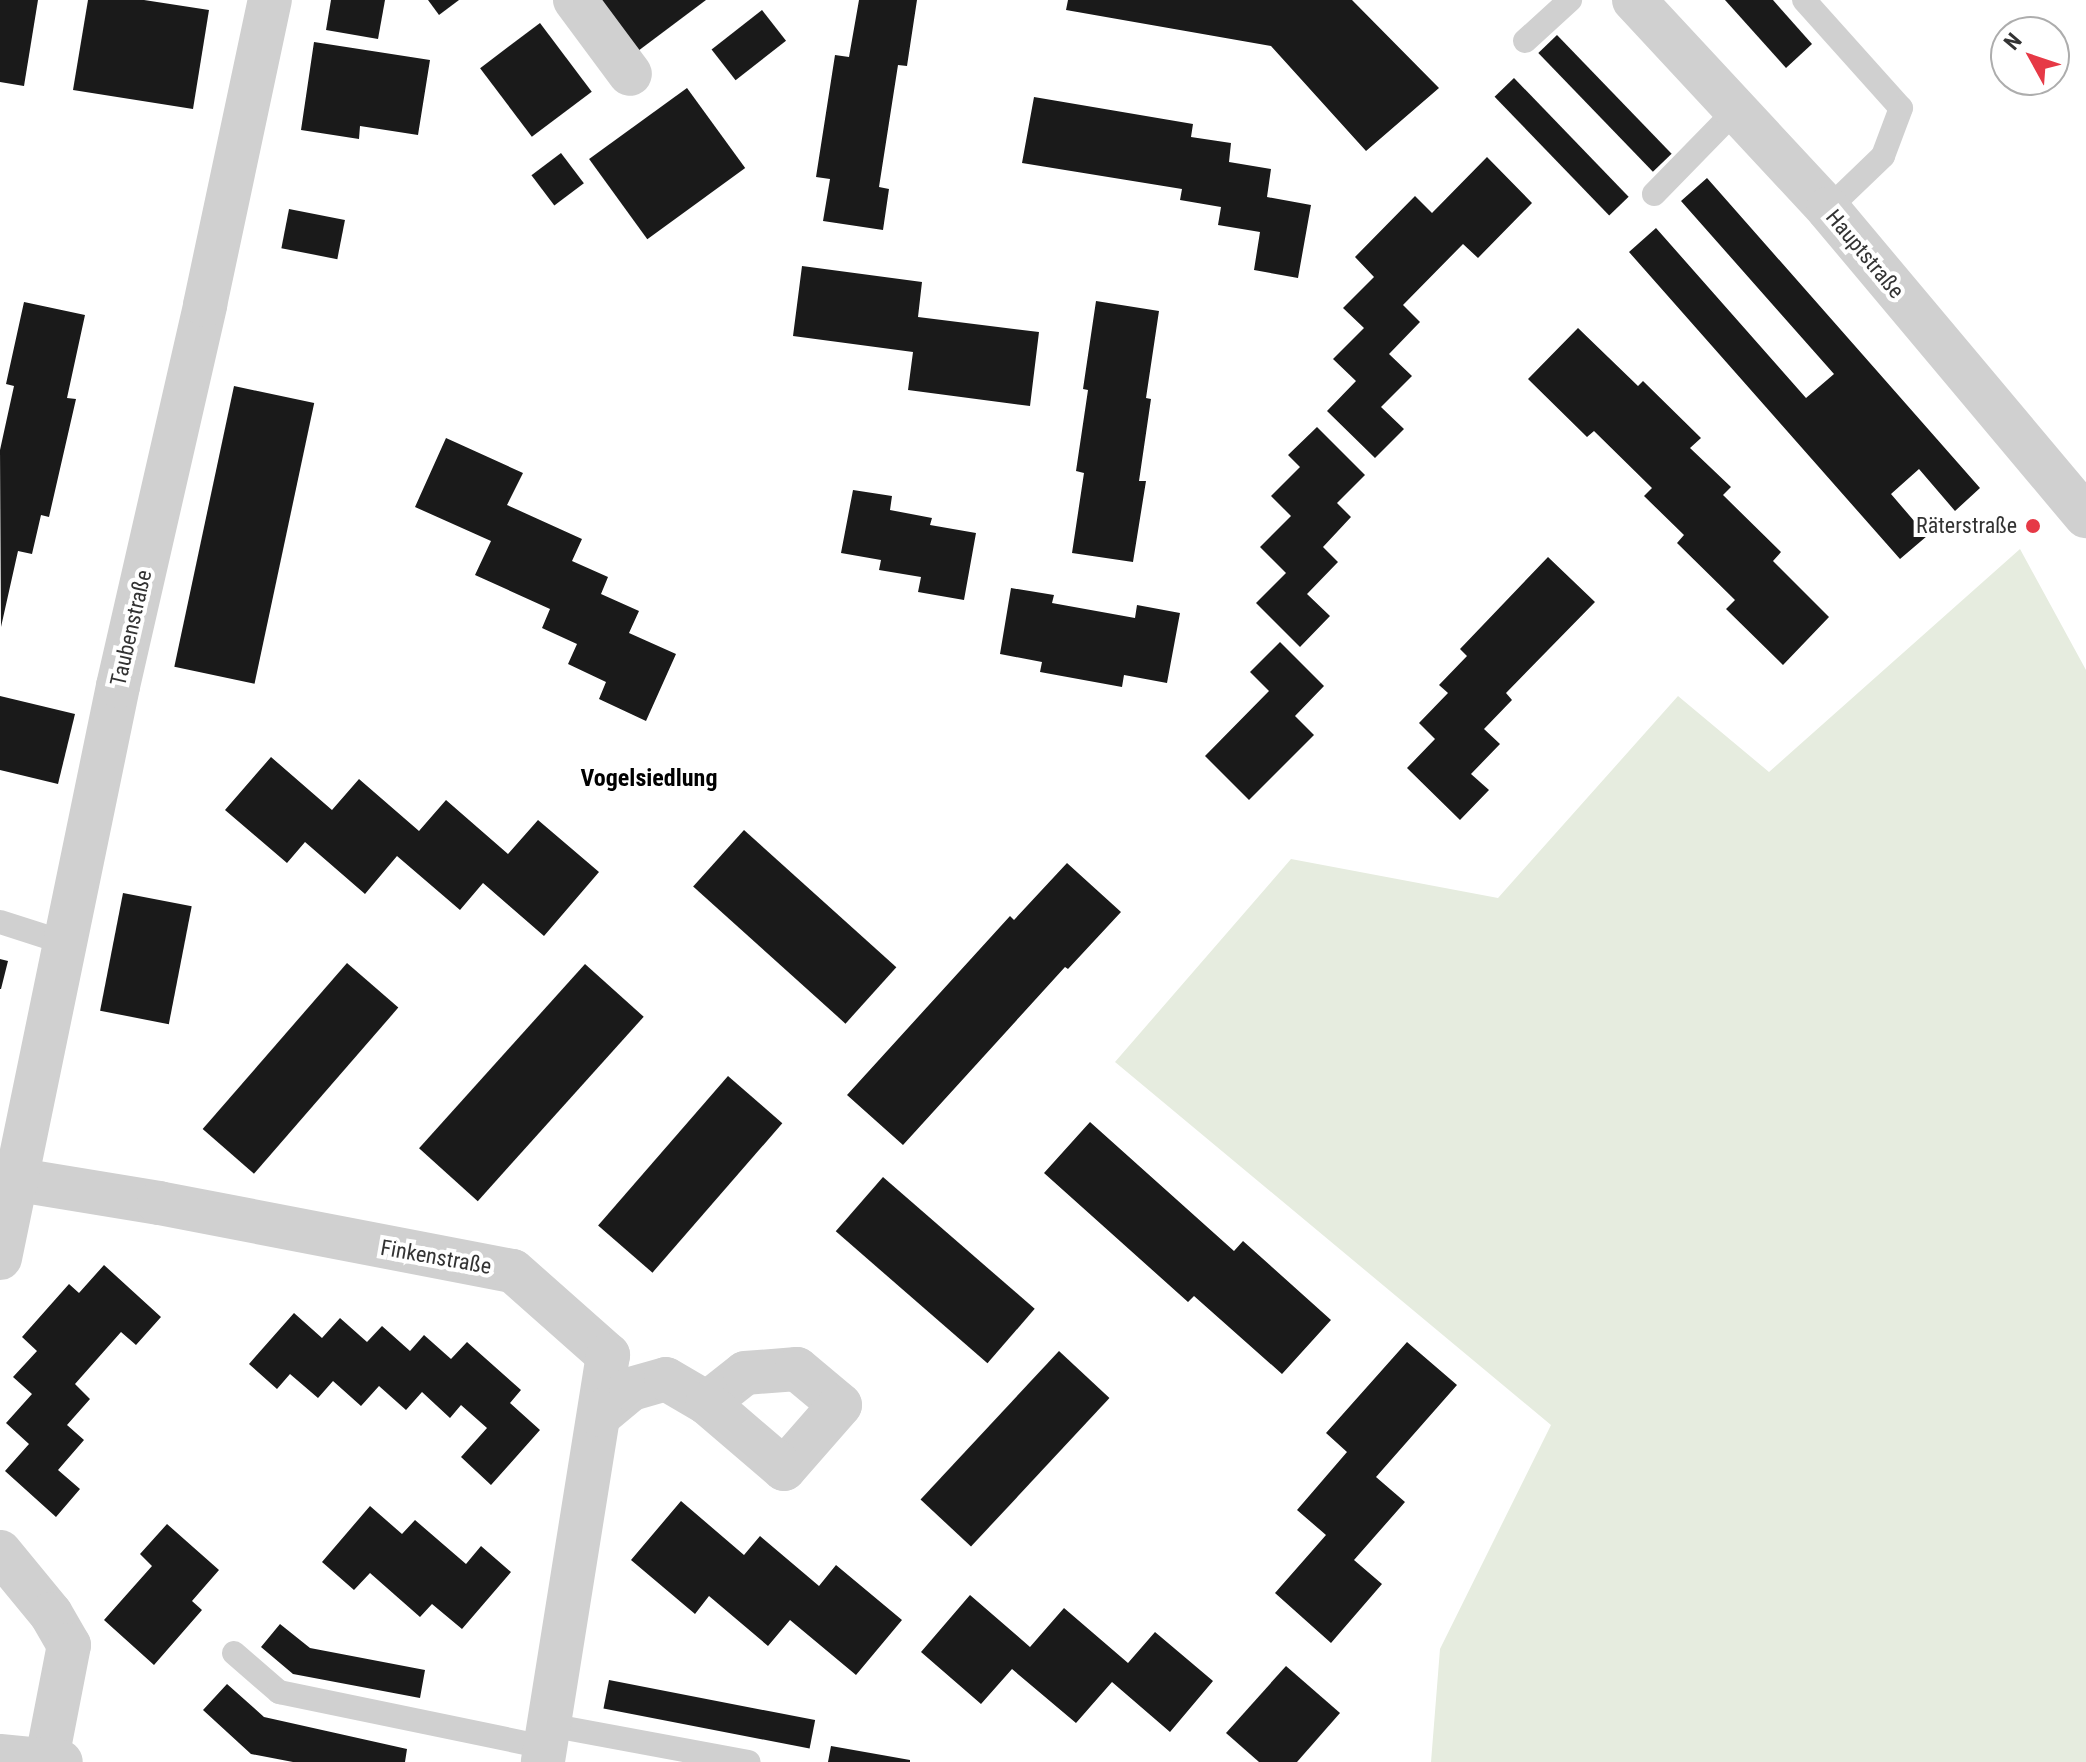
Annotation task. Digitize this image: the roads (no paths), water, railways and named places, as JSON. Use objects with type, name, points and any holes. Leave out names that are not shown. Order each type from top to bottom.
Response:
[{"type":"street","name":"Taubenstraße","points":[[0,1258],[19,1180],[118,686],[222,228],[270,0]]},
{"type":"street","points":[[575,0],[630,74]]},
{"type":"street","name":"Hauptstraße","points":[[1634,0],[1828,209],[2086,516]]},
{"type":"street","name":"Finkenstraße","points":[[19,1180],[159,1203],[513,1271],[608,1355],[546,1745]]},
{"type":"street","points":[[600,1415],[631,1389],[666,1379],[707,1403]]},
{"type":"street","points":[[0,1552],[51,1614],[69,1645],[54,1760],[0,1756]]},
{"type":"lane","points":[[1525,41],[1570,0]]},
{"type":"lane","points":[[1804,0],[1901,108],[1883,156],[1828,209]]},
{"type":"lane","points":[[1654,194],[1737,109]]},
{"type":"lane","points":[[0,922],[66,943]]},
{"type":"lane","points":[[234,1653],[279,1692],[546,1745],[749,1762]]},
{"type":"place","name":"Räterstraße","points":[[2033,526]]},
{"type":"district","name":"Vogelsiedlung","points":[[649,779]]}]
